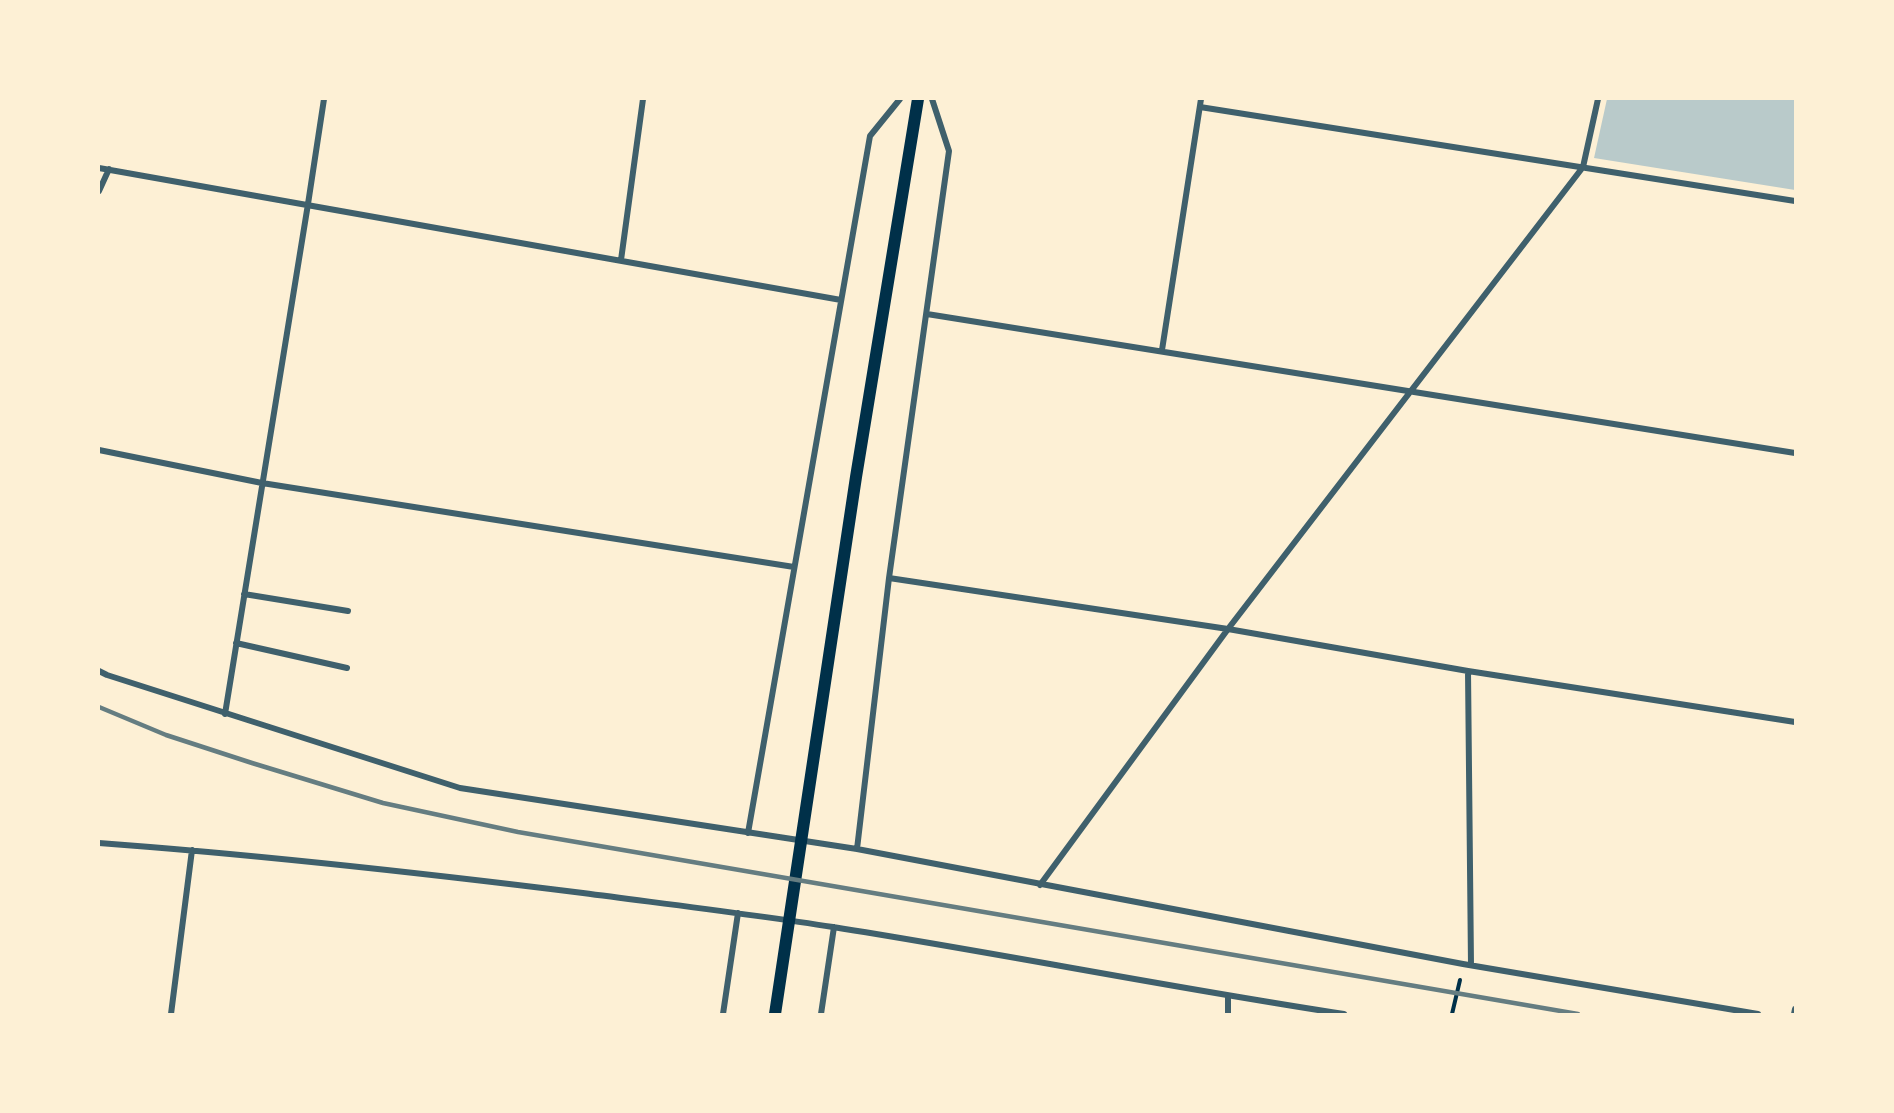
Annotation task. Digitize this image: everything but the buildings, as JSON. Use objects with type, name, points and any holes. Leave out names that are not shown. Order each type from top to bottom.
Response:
[{"type":"main road","points":[[775,1014],[856,477],[918,99]]},
{"type":"street","points":[[225,714],[324,99]]},
{"type":"street","points":[[621,260],[643,99]]},
{"type":"street","points":[[748,833],[870,136],[900,99]]},
{"type":"street","points":[[857,849],[889,578],[949,151],[932,99]]},
{"type":"street","points":[[1162,351],[1202,99]]},
{"type":"street","points":[[1040,885],[1228,629],[1583,167],[1598,99]]},
{"type":"street","points":[[1200,107],[1795,201]]},
{"type":"street","points":[[99,168],[841,300]]},
{"type":"street","points":[[99,191],[109,169]]},
{"type":"street","points":[[927,314],[1795,453]]},
{"type":"street","points":[[99,450],[262,483],[794,567]]},
{"type":"street","points":[[889,578],[1228,629],[1468,671],[1795,722]]},
{"type":"street","points":[[244,594],[348,611]]},
{"type":"street","points":[[236,643],[347,668]]},
{"type":"street","points":[[99,671],[225,714],[460,788],[857,849],[1463,964],[1758,1014]]},
{"type":"street","points":[[1468,671],[1471,965]]},
{"type":"street","points":[[99,843],[192,850],[492,882],[738,913],[834,927],[1344,1014]]},
{"type":"street","points":[[171,1014],[192,850]]},
{"type":"street","points":[[723,1014],[738,913]]},
{"type":"street","points":[[821,1014],[834,927]]},
{"type":"street","points":[[1228,996],[1228,1014]]},
{"type":"street","points":[[1794,1014],[1795,1010]]},
{"type":"path","points":[[1452,1014],[1463,964]]},
{"type":"shaded area","points":[[1607,99],[1795,99],[1795,190],[1594,158]]},
{"type":"railway","points":[[99,707],[166,735],[383,803],[518,832],[1578,1014]]}]
